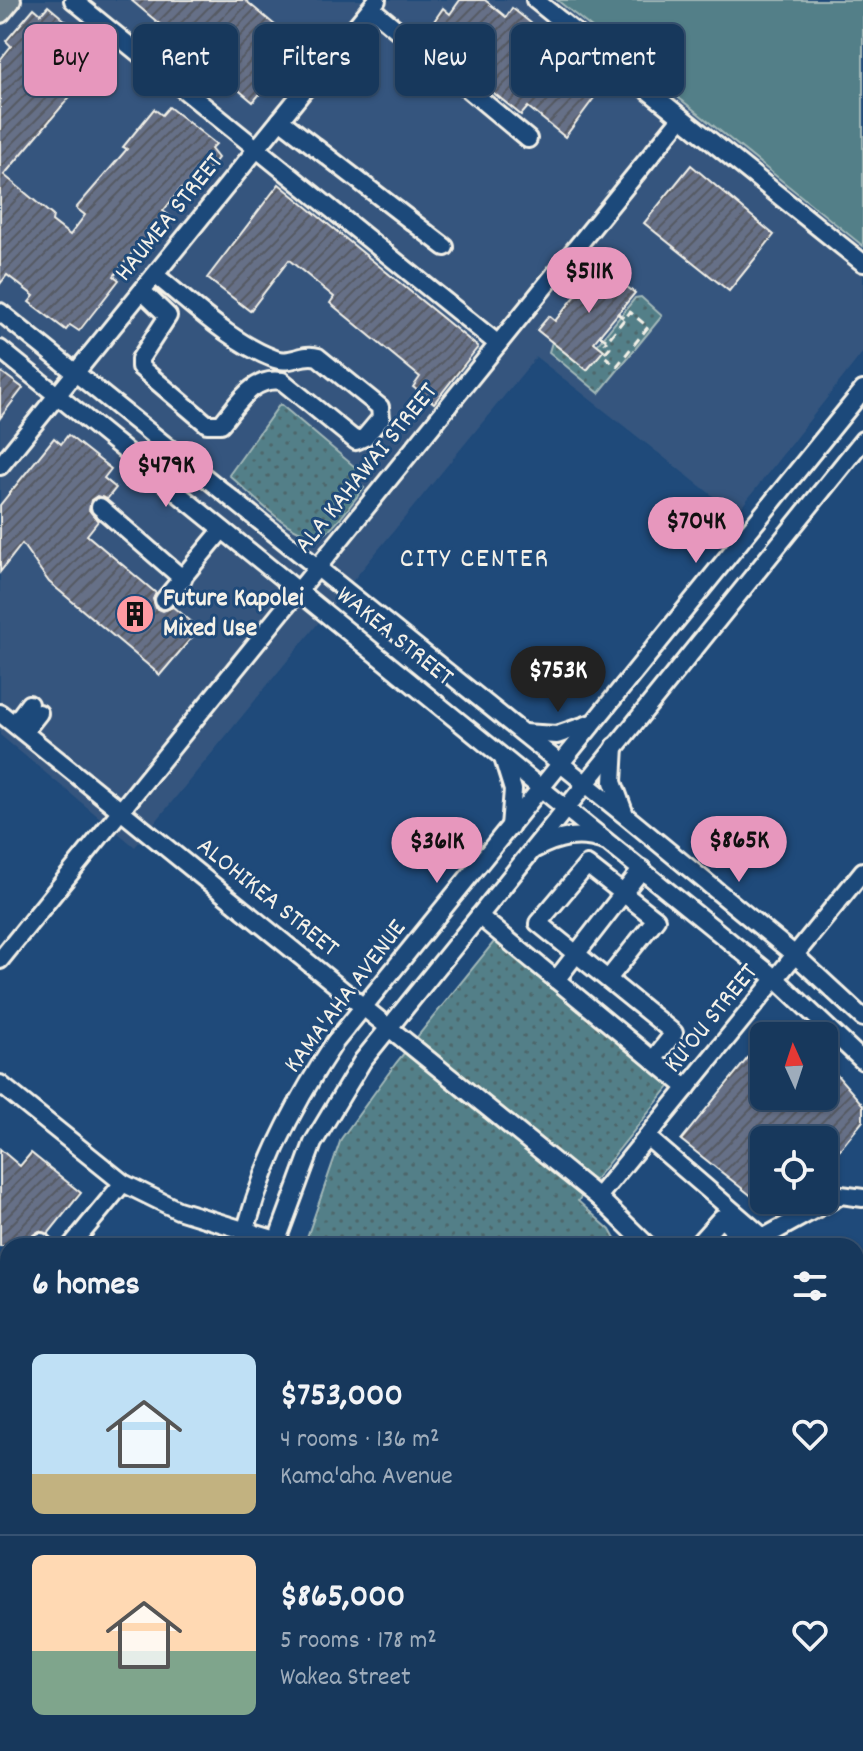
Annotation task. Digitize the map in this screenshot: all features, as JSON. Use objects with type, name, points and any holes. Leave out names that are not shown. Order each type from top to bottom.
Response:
[{"type":"main road","points":[[0,12],[10,0]]},
{"type":"street","points":[[73,0],[498,344]]},
{"type":"street","points":[[535,0],[863,263]]},
{"type":"street","points":[[374,4],[528,139]]},
{"type":"street","name":"HAUMEA STREET","points":[[0,466],[374,4]]},
{"type":"street","name":"ALA KAHAWAI STREET","points":[[0,960],[681,118]]},
{"type":"street","points":[[280,120],[445,247]]},
{"type":"street","points":[[142,291],[168,316],[140,359],[140,367],[207,424],[221,424],[256,384],[274,380],[282,381],[356,441],[365,437],[381,418],[380,407],[318,357],[308,354],[282,361],[259,352],[155,275]]},
{"type":"street","name":"WAKEA STREET","points":[[0,312],[627,817],[795,955],[863,1018]]},
{"type":"street","name":"WAKEA STREET","points":[[0,349],[613,844],[776,979],[863,1061]]},
{"type":"street","name":"KAMA'AHA AVENUE","points":[[243,1238],[265,1170],[286,1124],[318,1068],[363,1007],[863,390]]},
{"type":"street","name":"KAMA'AHA AVENUE","points":[[277,1238],[313,1143],[347,1083],[388,1027],[863,440]]},
{"type":"street","points":[[100,507],[183,579]]},
{"type":"street","points":[[164,600],[222,530]]},
{"type":"street","points":[[13,723],[34,709]]},
{"type":"street","points":[[523,733],[557,735],[597,720]]},
{"type":"street","name":"ALOHIKEA STREET","points":[[13,723],[598,1197],[640,1238]]},
{"type":"street","points":[[615,746],[613,782],[627,817]]},
{"type":"street","points":[[502,756],[513,790],[510,827]]},
{"type":"street","points":[[530,851],[570,836],[589,836],[613,844]]},
{"type":"street","points":[[608,979],[656,919],[587,865],[538,923],[674,1033],[653,1060]]},
{"type":"street","points":[[556,980],[642,869]]},
{"type":"street","name":"KU'OU STREET","points":[[598,1197],[863,871]]},
{"type":"street","points":[[479,916],[687,1088]]},
{"type":"street","points":[[0,1084],[123,1183],[243,1238]]},
{"type":"street","points":[[647,1137],[748,1238]]},
{"type":"street","points":[[78,1238],[123,1183]]},
{"type":"street","points":[[762,1238],[841,1195],[863,1198]]},
{"type":"street","points":[[703,1238],[721,1218],[747,1238]]},
{"type":"path","points":[[600,335],[610,347],[603,355],[617,366],[648,327],[630,312],[607,341]]},
{"type":"path","points":[[617,313],[625,319]]},
{"type":"shaded area","points":[[0,0],[557,0],[587,24],[511,24],[511,96],[676,96],[863,246],[863,352],[736,514],[536,357],[135,847],[0,735]]},
{"type":"green space","points":[[557,0],[863,0],[863,246],[676,96],[684,96],[684,24],[587,24]]},
{"type":"green space","points":[[641,297],[662,316],[599,393],[549,352],[552,342],[587,370],[603,350],[597,345],[635,298]]},
{"type":"green space","points":[[280,404],[361,472],[354,480],[364,488],[332,528],[317,536],[305,534],[276,517],[229,475]]},
{"type":"green space","points":[[497,938],[680,1073],[578,1201],[610,1230],[614,1238],[307,1238],[341,1139],[396,1063]]},
{"type":"building","points":[[131,0],[245,0],[274,24],[254,24],[254,96],[258,96],[253,102],[238,89],[238,24],[160,24]]},
{"type":"building","points":[[460,0],[485,0],[506,17],[512,8],[532,24],[511,24],[511,96],[596,96],[565,137],[528,107],[521,115],[495,94],[495,24],[432,24],[443,8],[450,14]]},
{"type":"building","points":[[48,6],[70,24],[24,24],[24,96],[71,96],[4,175],[53,216],[52,221],[70,235],[85,215],[76,208],[127,149],[123,147],[154,109],[162,115],[169,107],[216,144],[211,149],[218,158],[189,195],[181,189],[163,211],[171,217],[142,253],[136,248],[114,276],[119,280],[79,331],[70,325],[66,330],[29,302],[34,296],[7,275],[0,284],[0,60],[11,46],[6,41],[34,8],[41,14]]},
{"type":"building","points":[[691,165],[774,235],[729,291],[644,223]]},
{"type":"building","points":[[279,184],[478,347],[434,403],[413,387],[420,377],[330,303],[334,297],[289,260],[250,311],[207,278]]},
{"type":"building","points":[[611,260],[630,275],[623,284],[635,293],[594,342],[604,350],[587,370],[537,330],[549,316],[555,321],[601,265],[604,268]]},
{"type":"building","points":[[0,371],[23,388],[0,418]]},
{"type":"building","points":[[68,435],[111,469],[104,478],[116,488],[107,499],[97,496],[91,500],[89,510],[98,521],[87,535],[156,593],[153,599],[156,608],[163,611],[173,607],[199,629],[160,675],[49,582],[22,544],[0,572],[0,505],[54,438],[61,444]]},
{"type":"building","points":[[750,1055],[750,1110],[838,1110],[838,1076],[863,1105],[863,1121],[838,1152],[838,1126],[750,1126],[750,1195],[681,1140]]},
{"type":"building","points":[[0,1149],[20,1166],[31,1153],[81,1193],[48,1234],[39,1231],[32,1238],[0,1238]]},
{"type":"place","name":"Future Kapolei Mixed Use","points":[[135,614]]},
{"type":"district","name":"CITY CENTER","points":[[475,561]]}]
